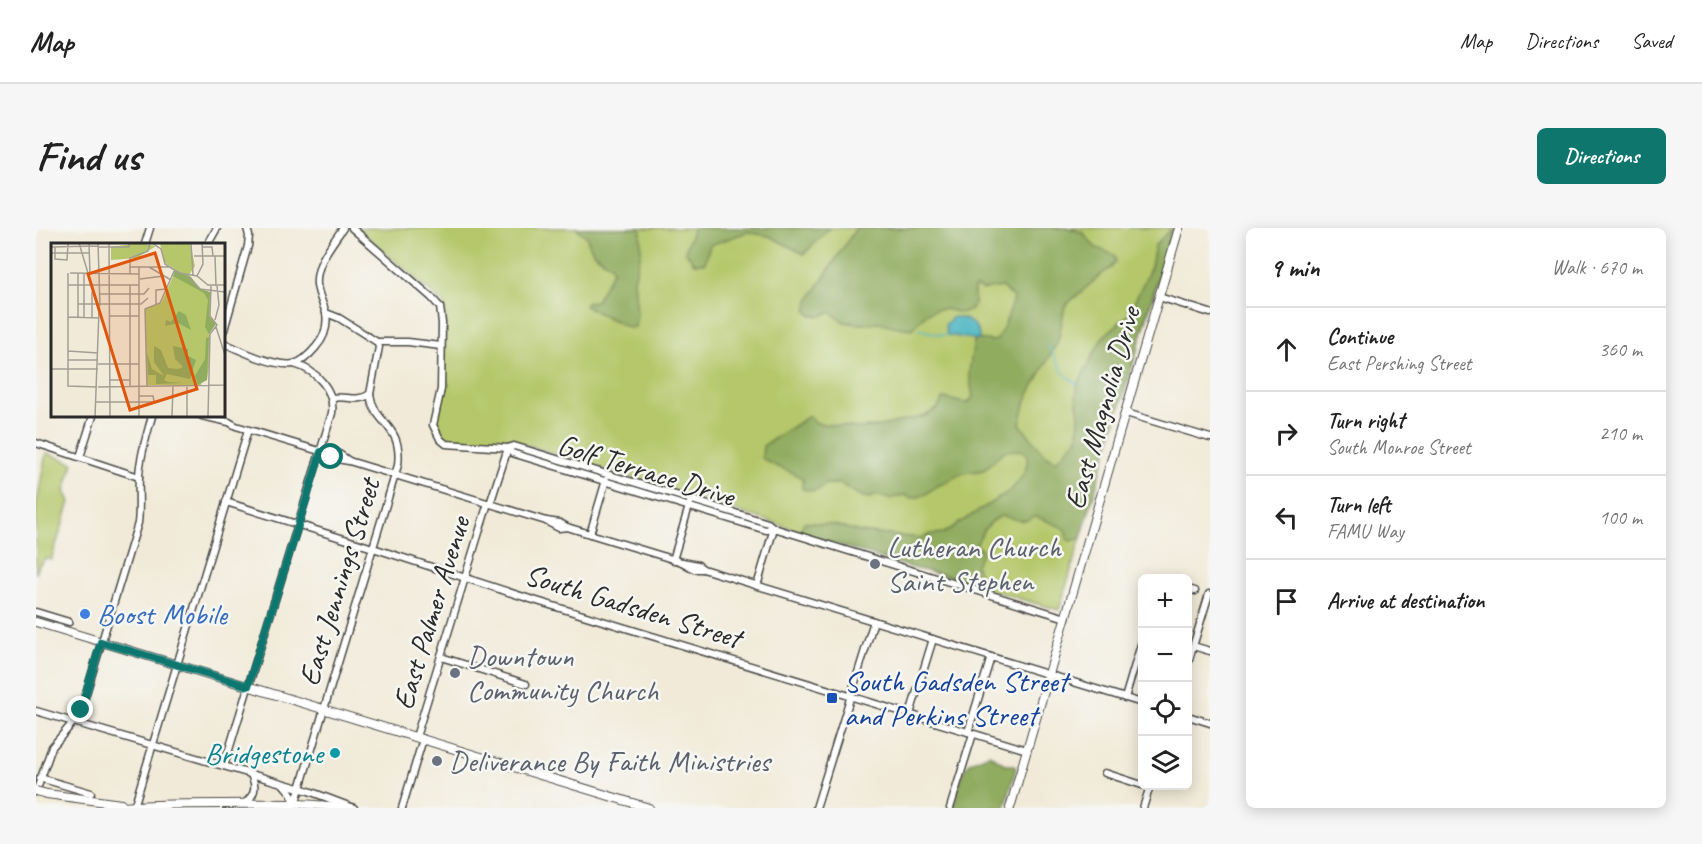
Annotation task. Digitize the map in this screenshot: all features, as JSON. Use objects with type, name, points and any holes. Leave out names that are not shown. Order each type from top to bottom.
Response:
[{"type":"main road","name":"East Magnolia Drive","points":[[1010,808],[1179,228]]},
{"type":"main road","points":[[36,622],[650,808]]},
{"type":"main road","points":[[36,791],[83,801],[134,807]]},
{"type":"main road","points":[[113,808],[244,804],[345,808]]},
{"type":"street","points":[[145,243],[150,228]]},
{"type":"street","points":[[209,243],[217,228]]},
{"type":"street","points":[[225,326],[248,246],[248,228]]},
{"type":"street","points":[[294,364],[304,358],[323,339],[327,320],[317,287],[317,274],[328,249],[343,228]]},
{"type":"street","name":"Golf Terrace Drive","points":[[352,228],[438,305],[442,318],[441,389],[434,429],[440,440],[446,444],[508,448],[514,446],[766,530],[774,528],[1066,618]]},
{"type":"street","points":[[1159,297],[1210,313]]},
{"type":"street","points":[[326,313],[366,334],[377,342],[379,347],[370,394],[360,399],[338,396],[332,398]]},
{"type":"street","points":[[377,342],[408,342],[441,346]]},
{"type":"street","points":[[224,766],[298,524],[323,452],[332,413],[332,398],[314,373],[306,367],[261,358],[225,343]]},
{"type":"street","name":"East Jennings Street","points":[[295,806],[395,475],[399,455],[398,441],[374,408],[370,394]]},
{"type":"street","points":[[1126,412],[1210,438]]},
{"type":"street","points":[[80,458],[93,417]]},
{"type":"street","points":[[36,791],[52,747],[80,712],[138,523],[141,461],[153,417]]},
{"type":"street","points":[[206,417],[228,427],[236,426],[323,452],[337,459],[349,460],[489,503],[546,521],[551,525],[567,527],[682,562],[694,569],[703,569],[1138,702]]},
{"type":"street","points":[[134,807],[248,430]]},
{"type":"street","points":[[36,442],[139,477]]},
{"type":"street","name":"East Palmer Avenue","points":[[402,808],[441,657],[508,448]]},
{"type":"street","points":[[590,534],[607,478]]},
{"type":"street","name":"South Gadsden Street","points":[[226,502],[527,598],[1027,750]]},
{"type":"street","points":[[673,560],[690,503]]},
{"type":"street","points":[[757,586],[774,528]]},
{"type":"street","points":[[1192,649],[1209,594]]},
{"type":"street","points":[[36,612],[69,622]]},
{"type":"street","points":[[816,808],[874,621]]},
{"type":"street","points":[[910,714],[933,639]]},
{"type":"street","points":[[1193,646],[1210,651]]},
{"type":"street","points":[[441,657],[526,684]]},
{"type":"street","points":[[950,808],[991,657]]},
{"type":"street","points":[[1125,698],[1138,657]]},
{"type":"street","points":[[36,711],[300,789],[354,808]]},
{"type":"street","points":[[1192,717],[1210,723]]},
{"type":"street","points":[[1105,773],[1138,783]]},
{"type":"street","points":[[244,804],[255,790],[255,783],[251,775]]},
{"type":"street","points":[[40,778],[91,793]]},
{"type":"street","points":[[283,785],[290,792],[295,806]]},
{"type":"street","points":[[1143,808],[1145,790]]},
{"type":"green space","points":[[357,228],[1174,228],[1059,610],[959,581],[530,446],[506,442],[445,440],[437,425],[443,390],[445,316],[443,303]]},
{"type":"green space","points":[[576,228],[641,228],[641,252],[634,279],[637,314],[635,327],[629,328],[585,306],[586,303],[596,301],[613,270],[610,264],[595,253],[587,237]]},
{"type":"green space","points":[[693,228],[829,228],[804,254],[769,236],[747,232],[710,245],[705,263],[694,263],[685,251]]},
{"type":"green space","points":[[856,228],[1069,228],[1083,233],[1095,247],[1114,255],[1116,261],[1111,268],[1065,306],[1058,341],[1026,400],[1020,424],[1044,454],[1056,461],[1078,438],[1079,416],[1076,396],[1078,384],[1102,338],[1128,315],[1151,267],[1155,245],[1171,229],[1081,538],[1068,540],[1064,528],[1035,516],[1023,520],[1001,516],[986,528],[976,545],[983,550],[976,565],[981,579],[977,583],[917,569],[799,533],[804,522],[835,525],[860,532],[920,538],[944,533],[1011,490],[1021,478],[1027,465],[1027,455],[1021,450],[1004,451],[984,470],[959,474],[918,497],[911,498],[904,495],[889,499],[876,495],[870,498],[860,496],[841,484],[826,484],[813,491],[802,489],[803,479],[762,458],[763,446],[809,416],[816,423],[858,428],[876,427],[925,416],[938,408],[943,398],[968,403],[973,397],[969,373],[974,341],[997,340],[1007,319],[1013,297],[1002,287],[983,290],[976,287],[974,304],[969,311],[959,313],[945,309],[935,310],[919,321],[913,329],[881,323],[844,322],[830,312],[822,316],[811,315],[806,310],[809,300]]},
{"type":"green space","points":[[46,453],[73,463],[65,491],[70,502],[51,560],[46,558],[39,565],[36,574],[36,508]]},
{"type":"green space","points":[[989,754],[1006,765],[1013,765],[1016,768],[1005,808],[953,808],[963,773],[969,763]]},
{"type":"water","points":[[953,317],[962,318],[975,326],[979,340],[947,335],[945,325]]},
{"type":"waterway","points":[[918,329],[946,334]]},
{"type":"waterway","points":[[1048,345],[1065,375]]},
{"type":"waterway","points":[[1067,376],[1078,385]]},
{"type":"place","name":"Lutheran Church Saint Stephen","points":[[875,564]]},
{"type":"place","name":"Boost Mobile","points":[[85,614]]},
{"type":"place","name":"Downtown Community Church","points":[[455,673]]},
{"type":"place","name":"South Gadsden Street and Perkins Street","points":[[832,698]]},
{"type":"place","name":"Bridgestone","points":[[335,753]]},
{"type":"place","name":"Deliverance By Faith Ministries","points":[[437,761]]},
{"type":"route","points":[[81,710],[101,642],[248,686],[321,452],[331,457]]}]
